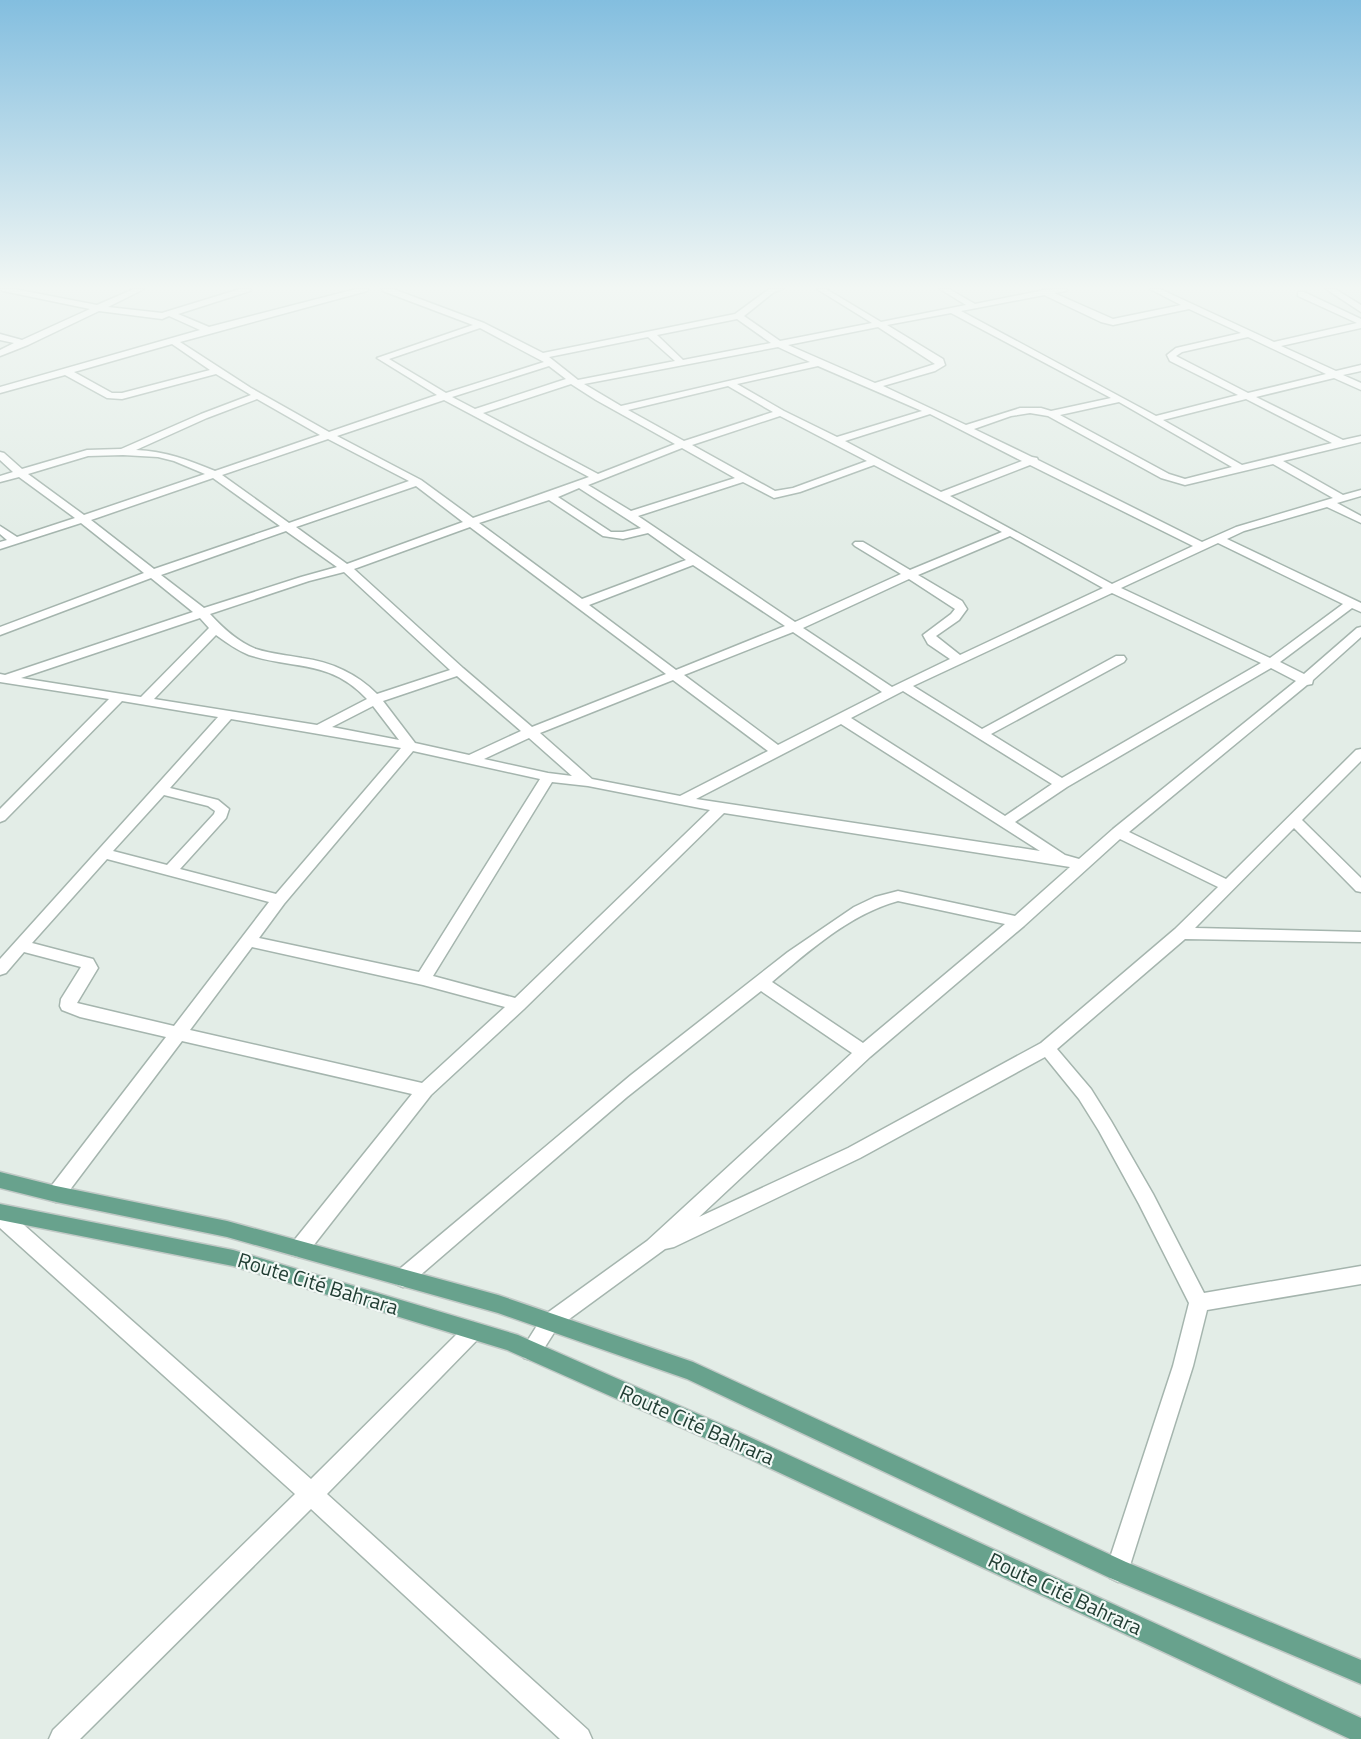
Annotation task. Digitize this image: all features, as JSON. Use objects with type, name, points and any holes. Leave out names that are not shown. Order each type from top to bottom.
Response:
[{"type":"main road","points":[[0,1180],[56,1194],[227,1229],[498,1304],[693,1372],[1118,1570],[1361,1672]]},
{"type":"main road","name":"Route Cité Bahrara","points":[[0,1214],[233,1258],[511,1342],[733,1440],[1361,1731]]},
{"type":"street","points":[[0,390],[73,370]]},
{"type":"street","points":[[402,370],[446,397],[598,478]]},
{"type":"street","points":[[0,546],[216,474],[328,434],[526,370]]},
{"type":"street","points":[[560,370],[574,382],[682,445],[774,495],[782,494],[875,461]]},
{"type":"street","points":[[475,412],[574,382],[638,370]]},
{"type":"street","points":[[621,409],[787,370]]},
{"type":"street","points":[[836,370],[931,410],[1202,546]]},
{"type":"street","points":[[874,386],[924,370]]},
{"type":"street","points":[[1066,370],[1242,469]]},
{"type":"street","points":[[1194,370],[1342,444]]},
{"type":"street","points":[[1326,370],[1361,387]]},
{"type":"street","points":[[1154,418],[1351,370]]},
{"type":"street","points":[[67,372],[110,396],[122,396],[217,371],[258,396],[328,434],[366,452],[417,482],[777,751]]},
{"type":"street","points":[[729,383],[781,413],[942,495],[1113,588],[1307,681]]},
{"type":"street","points":[[123,452],[258,396]]},
{"type":"street","points":[[1051,414],[1120,399]]},
{"type":"street","points":[[836,440],[931,410]]},
{"type":"street","points":[[966,428],[1024,410],[1040,410],[1051,414],[1176,481],[1194,481],[1361,439]]},
{"type":"street","points":[[3,678],[306,579],[346,568],[581,485],[682,445],[781,413]]},
{"type":"street","points":[[0,478],[87,453],[123,452],[158,454],[178,459],[216,474],[346,568],[459,671],[588,782]]},
{"type":"street","points":[[0,455],[19,472],[82,518],[202,613],[231,641],[255,652],[307,661],[333,669],[352,679],[376,699],[410,746]]},
{"type":"street","points":[[942,495],[1033,460]]},
{"type":"street","points":[[1276,461],[1342,499]]},
{"type":"street","points":[[630,515],[742,479]]},
{"type":"street","points":[[0,631],[151,574],[417,482]]},
{"type":"street","points":[[581,485],[630,515],[693,561],[794,627],[897,690],[980,735],[1062,784]]},
{"type":"street","points":[[681,801],[897,690],[1202,546],[1240,529],[1361,493]]},
{"type":"street","points":[[550,496],[607,534],[624,536],[648,529]]},
{"type":"street","points":[[1328,503],[1361,520]]},
{"type":"street","points":[[0,529],[16,541]]},
{"type":"street","points":[[472,759],[531,732],[794,627],[908,575],[1010,532]]},
{"type":"street","points":[[1006,822],[1062,784],[1271,664],[1356,606],[1219,539]]},
{"type":"street","points":[[859,544],[958,604],[962,609],[955,617],[930,635],[932,641],[959,660]]},
{"type":"street","points":[[580,604],[693,561]]},
{"type":"street","points":[[144,701],[216,628]]},
{"type":"street","points":[[531,1351],[550,1322],[654,1248],[864,1052],[1018,922],[1118,832],[1307,681],[1361,631]]},
{"type":"street","points":[[980,735],[1120,659]]},
{"type":"street","points":[[319,729],[376,699],[459,671]]},
{"type":"street","points":[[3,678],[319,729],[410,746],[548,777],[588,782],[720,808],[1065,860],[1081,864]]},
{"type":"street","points":[[3,809],[119,696]]},
{"type":"street","points":[[8,957],[105,854],[228,714]]},
{"type":"street","points":[[841,718],[1065,860]]},
{"type":"street","points":[[56,1194],[279,900],[410,746]]},
{"type":"street","points":[[654,1248],[854,1153],[1047,1048],[1181,933],[1361,753]]},
{"type":"street","points":[[423,979],[548,777]]},
{"type":"street","points":[[162,790],[213,803],[222,809],[221,814],[170,871]]},
{"type":"street","points":[[299,1249],[425,1090],[518,1005],[720,808]]},
{"type":"street","points":[[1292,820],[1361,887]]},
{"type":"street","points":[[1118,832],[1228,886]]},
{"type":"street","points":[[105,854],[279,900]]},
{"type":"street","points":[[403,1278],[605,1106],[761,982],[862,908],[886,898],[898,896],[1018,922]]},
{"type":"street","points":[[1181,933],[1361,937]]},
{"type":"street","points":[[247,941],[423,979],[518,1005]]},
{"type":"street","points":[[8,957],[87,963],[90,968],[69,999],[68,1006],[179,1034],[425,1090]]},
{"type":"street","points":[[761,982],[864,1052]]},
{"type":"street","points":[[1047,1048],[1085,1094],[1105,1126],[1146,1199],[1198,1303],[1184,1366],[1118,1570]]},
{"type":"street","points":[[0,1214],[579,1739]]},
{"type":"street","points":[[1198,1303],[1361,1275]]},
{"type":"street","points":[[62,1739],[311,1494],[473,1331]]}]
